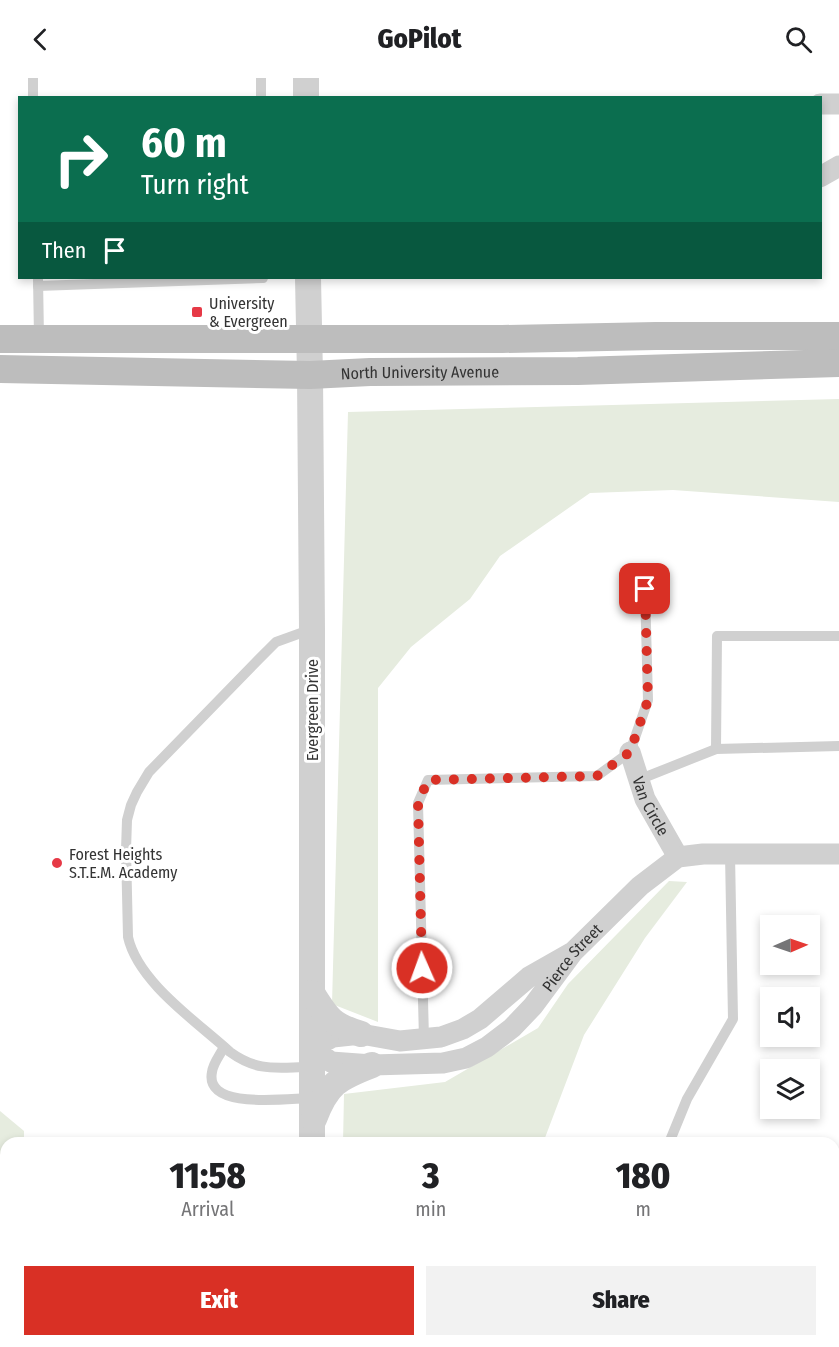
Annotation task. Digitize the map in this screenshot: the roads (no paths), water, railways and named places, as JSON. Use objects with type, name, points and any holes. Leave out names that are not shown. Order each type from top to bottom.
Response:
[{"type":"main road","name":"North University Avenue","points":[[0,339],[839,336]]},
{"type":"main road","name":"North University Avenue","points":[[0,369],[310,375],[839,363]]},
{"type":"street","points":[[306,78],[306,96]]},
{"type":"street","points":[[822,104],[839,104]]},
{"type":"street","points":[[822,176],[839,166]]},
{"type":"street","name":"Evergreen Drive","points":[[308,279],[312,629],[312,1134]]},
{"type":"street","name":"Van Circle","points":[[630,752],[645,799],[678,857]]},
{"type":"street","points":[[678,857],[703,854],[839,854]]},
{"type":"street","name":"Pierce Street","points":[[313,1058],[331,1062],[372,1065],[443,1063],[466,1058],[487,1047],[512,1028],[533,1006],[573,952],[640,886],[678,857]]},
{"type":"street","points":[[312,993],[339,1027],[361,1034],[400,1041],[424,1040],[463,1029],[480,1019],[529,977],[573,952]]},
{"type":"street","points":[[313,1058],[333,1037],[361,1034]]},
{"type":"street","points":[[312,1134],[321,1101],[336,1082],[372,1065]]},
{"type":"lane","points":[[33,78],[33,96]]},
{"type":"lane","points":[[261,78],[261,96]]},
{"type":"lane","points":[[39,339],[38,282],[207,279]]},
{"type":"lane","points":[[424,1040],[418,803],[428,780],[597,776],[630,752],[648,700],[645,589]]},
{"type":"lane","points":[[312,629],[276,642],[149,772],[130,804],[126,850],[128,937],[131,950],[146,975],[224,1047],[250,1065],[261,1067],[313,1058]]},
{"type":"lane","points":[[716,749],[717,636],[839,636]]},
{"type":"lane","points":[[638,780],[716,749],[839,746]]},
{"type":"lane","points":[[671,1137],[687,1099],[733,1019],[730,854]]},
{"type":"lane","points":[[224,1047],[212,1069],[211,1077],[212,1084],[222,1095],[240,1100],[312,1098]]},
{"type":"place","name":"University & Evergreen","points":[[197,312]]},
{"type":"place","name":"Forest Heights S.T.E.M. Academy","points":[[57,863]]}]
